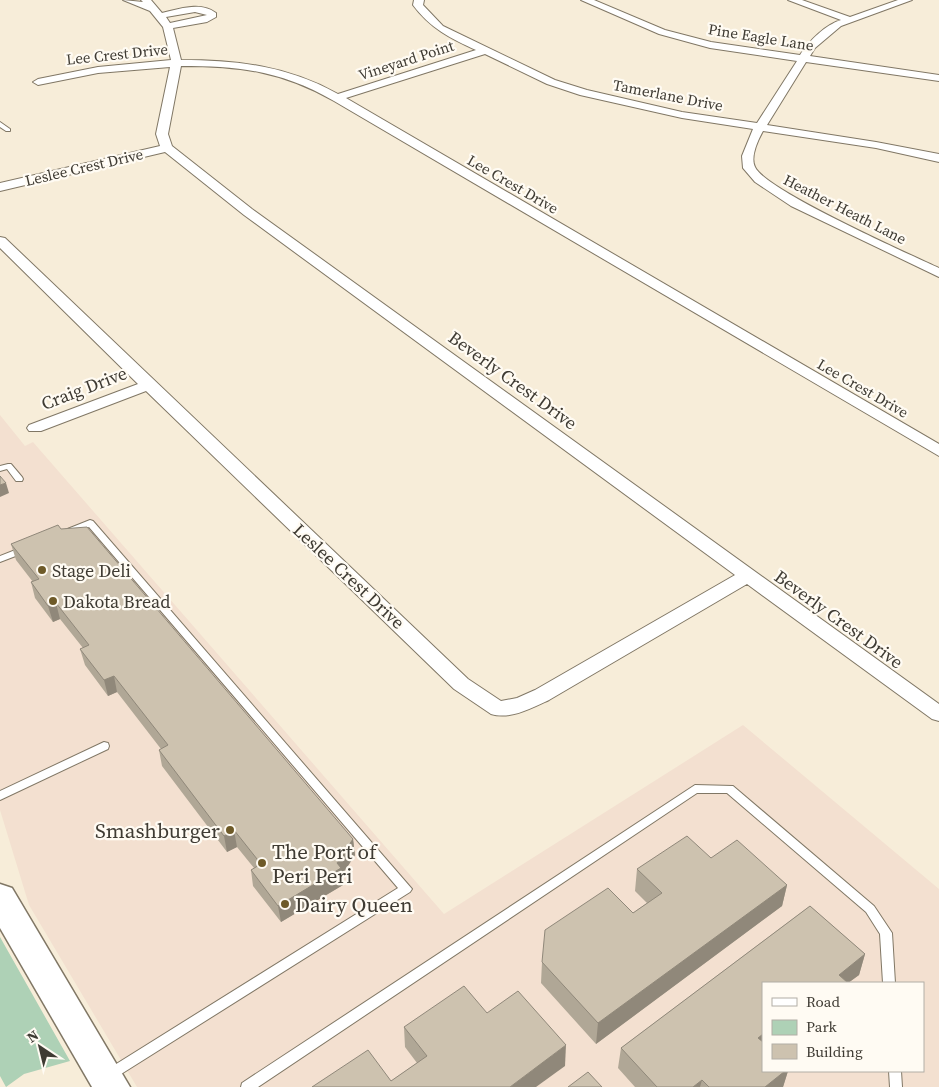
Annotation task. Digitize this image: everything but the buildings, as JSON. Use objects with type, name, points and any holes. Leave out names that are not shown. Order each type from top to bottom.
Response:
[{"type":"main road","points":[[0,898],[109,1082]]},
{"type":"street","points":[[128,0],[156,12],[173,36],[176,65],[169,91],[162,134],[167,148]]},
{"type":"street","name":"Tamerlane Drive","points":[[419,0],[418,5],[428,18],[440,28],[552,82],[584,93],[637,106],[876,145],[939,158]]},
{"type":"street","name":"Pine Eagle Lane","points":[[586,0],[682,38],[710,45],[939,78]]},
{"type":"street","points":[[793,0],[851,20]]},
{"type":"street","name":"Heather Heath Lane","points":[[907,0],[838,24],[821,36],[802,58],[760,127],[748,156],[750,168],[759,179],[795,203],[939,273]]},
{"type":"street","name":"Vineyard Point","points":[[336,98],[485,51]]},
{"type":"street","name":"Lee Crest Drive","points":[[38,82],[115,68],[176,65],[223,65],[262,69],[297,78],[336,98],[939,451]]},
{"type":"street","name":"Leslee Crest Drive","points":[[0,187],[100,162],[167,148]]},
{"type":"street","name":"Beverly Crest Drive","points":[[167,148],[234,201],[746,576],[939,714]]},
{"type":"street","name":"Leslee Crest Drive","points":[[0,241],[461,684],[498,709],[521,705],[542,695],[746,576]]},
{"type":"street","name":"Craig Drive","points":[[35,428],[148,385]]},
{"type":"lane","points":[[0,124],[8,130]]},
{"type":"lane","points":[[0,469],[8,466],[19,479]]},
{"type":"lane","points":[[54,537],[90,522],[406,889],[109,1082]]},
{"type":"lane","points":[[0,559],[36,544]]},
{"type":"lane","points":[[0,796],[104,746]]},
{"type":"lane","points":[[247,1087],[695,789],[729,789],[870,909],[886,933],[889,982]]},
{"type":"lane","points":[[895,1072],[896,1087]]},
{"type":"shaded area","points":[[0,415],[25,446],[33,442],[444,914],[743,725],[939,889],[939,1087],[137,1087],[29,905],[0,810]]},
{"type":"green space","points":[[0,937],[70,1061],[24,1074],[6,1087],[0,1076]]},
{"type":"place","name":"Stage Deli","points":[[42,570]]},
{"type":"place","name":"Dakota Bread","points":[[53,601]]},
{"type":"place","name":"Smashburger","points":[[230,830]]},
{"type":"place","name":"The Port of Peri Peri","points":[[262,863]]},
{"type":"place","name":"Dairy Queen","points":[[285,904]]}]
